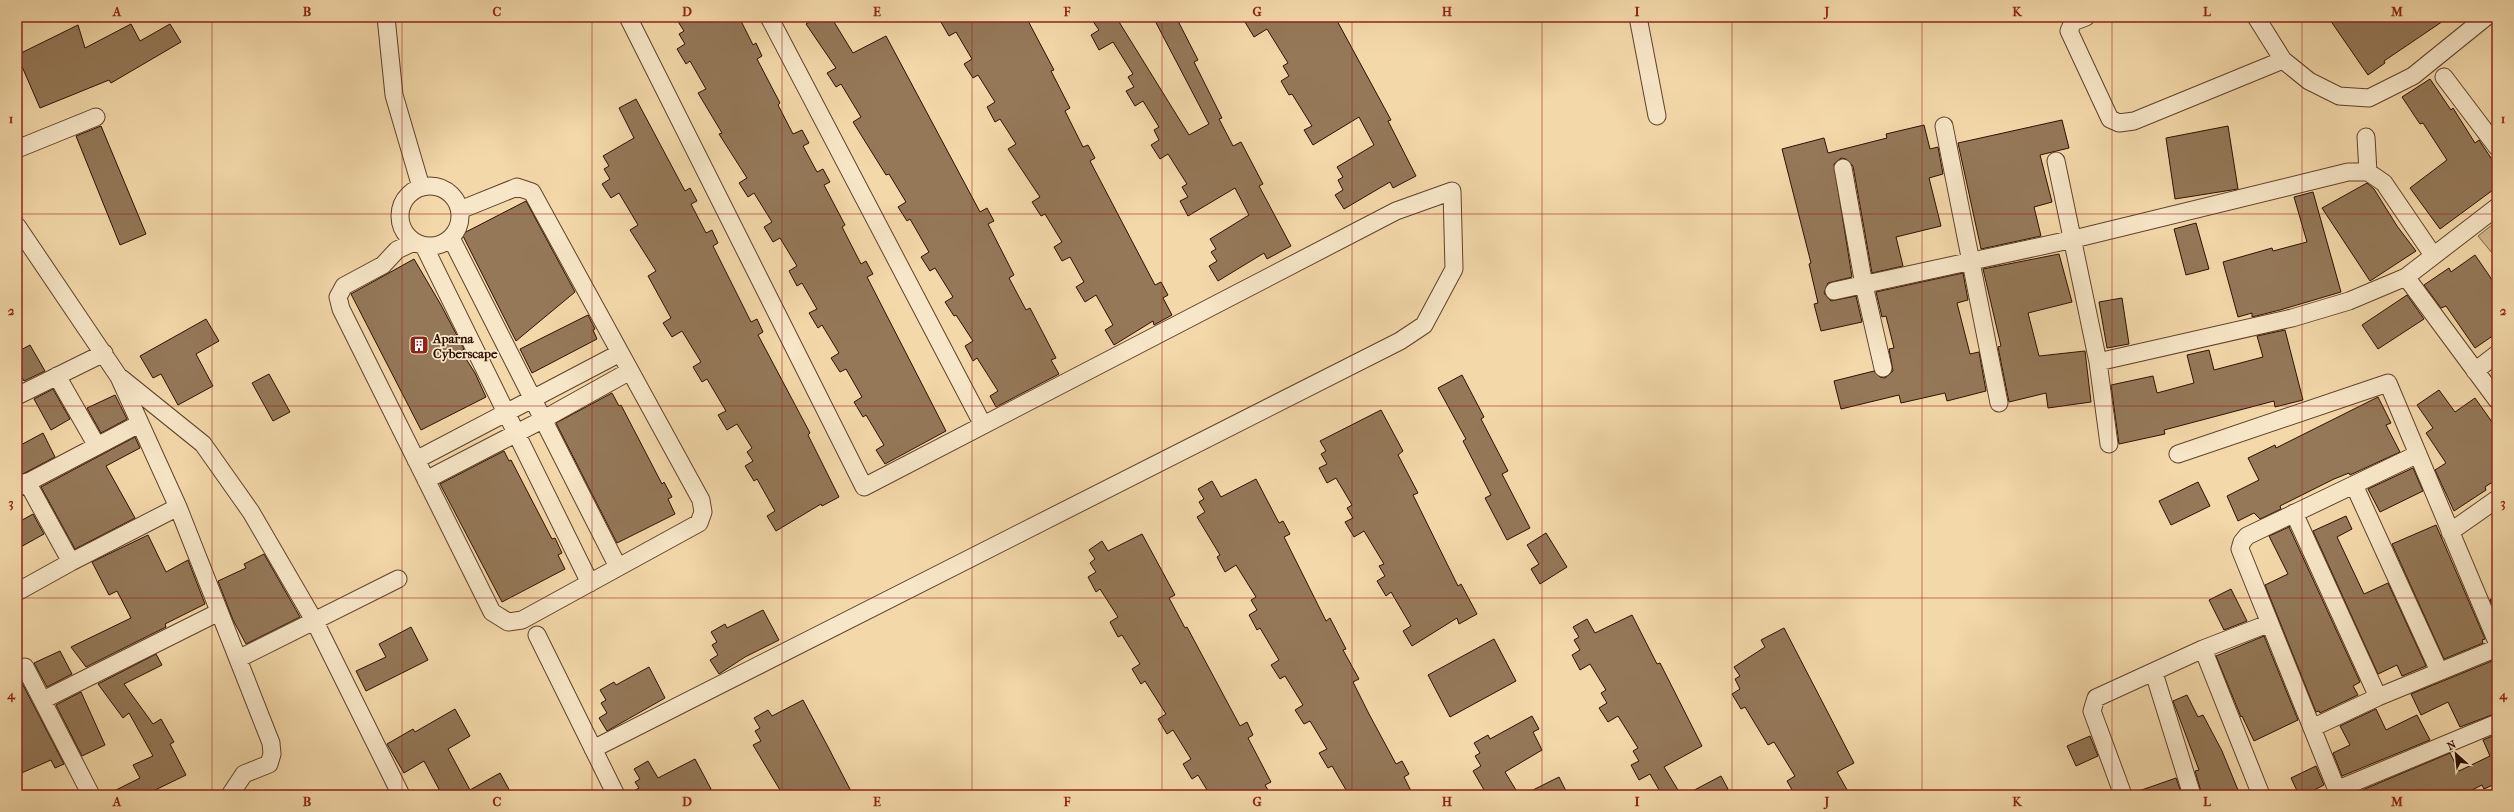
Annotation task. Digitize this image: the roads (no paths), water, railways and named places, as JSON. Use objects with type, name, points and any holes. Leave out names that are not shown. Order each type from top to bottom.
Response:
[{"type":"street","points":[[386,17],[394,95],[421,187]]},
{"type":"street","points":[[593,749],[1400,341],[1424,325],[1454,269],[1452,191],[1396,210],[864,487],[628,17]]},
{"type":"street","points":[[769,17],[983,425]]},
{"type":"street","points":[[1638,17],[1657,116]]},
{"type":"street","points":[[2086,17],[2073,22],[2069,31],[2110,119],[2119,122],[2134,121],[2283,60]]},
{"type":"street","points":[[2256,17],[2283,60],[2309,81],[2339,96],[2369,98],[2412,76],[2486,17]]},
{"type":"street","points":[[2444,77],[2497,147]]},
{"type":"street","points":[[17,149],[96,117]]},
{"type":"street","points":[[1944,126],[1999,403]]},
{"type":"street","points":[[2366,137],[2368,172]]},
{"type":"street","points":[[2056,161],[2074,239],[2098,362],[2109,444]]},
{"type":"street","points":[[1842,168],[1864,285],[1883,368]]},
{"type":"street","points":[[1834,291],[2074,239],[2348,172],[2368,172],[2384,182],[2433,255]]},
{"type":"street","points":[[460,210],[517,186],[532,192],[701,500],[703,512],[699,523],[618,567],[590,583],[522,620],[508,622],[492,612],[341,309],[338,297],[344,286],[383,265],[397,250],[419,244],[433,246],[451,238],[459,225],[460,210],[457,200],[441,187],[421,187],[405,199],[401,208],[402,227],[419,244],[590,583]]},
{"type":"street","points":[[2098,362],[2292,318],[2349,301],[2406,277],[2497,207]]},
{"type":"street","points":[[17,226],[119,377],[139,424],[178,507],[271,743],[272,754],[269,764],[244,774],[230,795]]},
{"type":"street","points":[[451,238],[532,397],[542,420],[618,567]]},
{"type":"street","points":[[2406,277],[2497,400]]},
{"type":"street","points":[[17,396],[104,353]]},
{"type":"street","points":[[416,460],[532,397],[620,353]]},
{"type":"street","points":[[2475,371],[2497,354]]},
{"type":"street","points":[[426,480],[542,420],[630,371]]},
{"type":"street","points":[[57,376],[96,446]]},
{"type":"street","points":[[119,377],[203,444],[251,512],[315,622],[401,795]]},
{"type":"street","points":[[2178,454],[2388,383],[2497,642]]},
{"type":"street","points":[[71,562],[22,485],[139,424]]},
{"type":"street","points":[[2418,454],[2247,536],[2242,542],[2240,549],[2337,793],[2497,724]]},
{"type":"street","points":[[2354,485],[2439,671]]},
{"type":"street","points":[[2450,532],[2497,499]]},
{"type":"street","points":[[17,592],[71,562],[178,507]]},
{"type":"street","points":[[2294,513],[2378,697]]},
{"type":"street","points":[[238,659],[315,622],[398,579]]},
{"type":"street","points":[[43,700],[219,612]]},
{"type":"street","points":[[2123,795],[2092,711],[2096,698],[2106,692],[2154,673],[2203,649],[2270,622]]},
{"type":"street","points":[[537,635],[616,795]]},
{"type":"street","points":[[2312,728],[2378,697],[2497,648]]},
{"type":"street","points":[[2203,649],[2261,795]]},
{"type":"street","points":[[25,666],[91,795]]},
{"type":"street","points":[[2154,673],[2192,795]]},
{"type":"place","name":"Aparna Cyberscape","points":[[419,345]]}]
